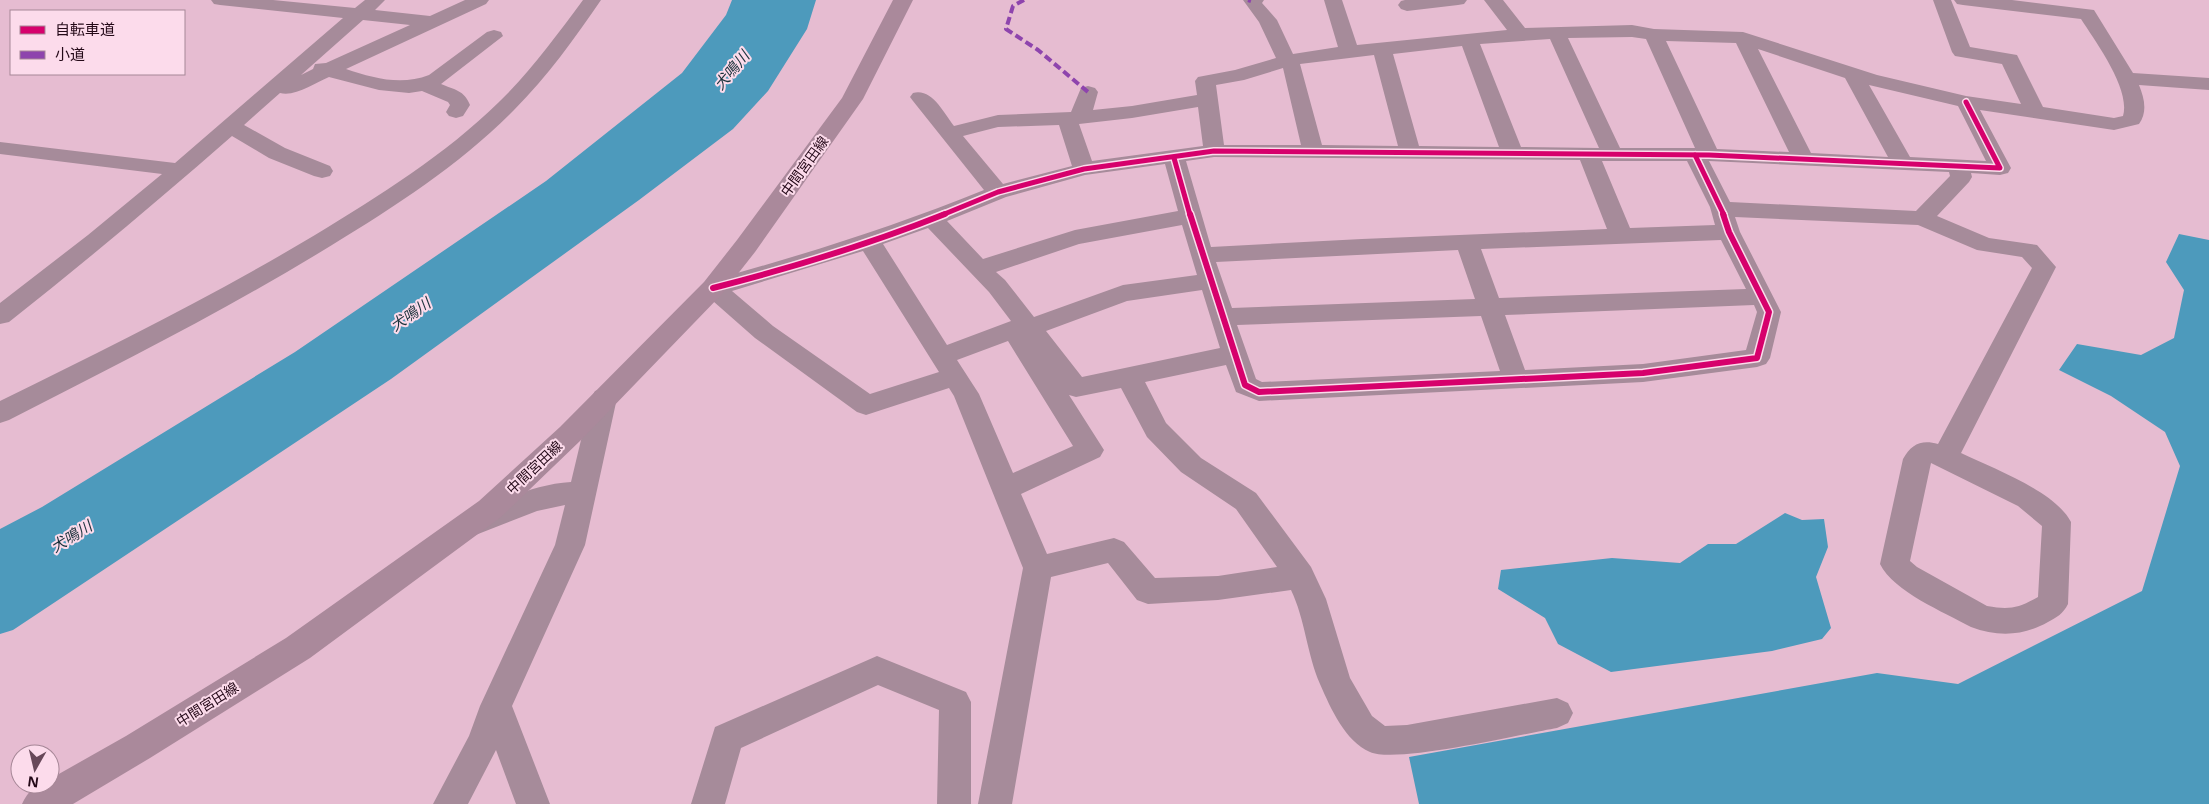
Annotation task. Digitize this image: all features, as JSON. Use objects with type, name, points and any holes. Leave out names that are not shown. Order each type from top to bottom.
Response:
[{"type":"main road","name":"中間宮田線","points":[[40,804],[138,748],[298,648],[490,509],[570,434],[713,288],[746,246],[852,99],[903,0]]},
{"type":"street","points":[[220,0],[433,22]]},
{"type":"street","points":[[0,316],[70,263],[181,170],[376,0]]},
{"type":"street","points":[[261,100],[480,0]]},
{"type":"street","points":[[0,414],[147,339],[261,277],[374,208],[446,157],[494,118],[531,78],[592,0]]},
{"type":"street","points":[[1255,0],[1250,1],[1268,20],[1287,61],[1292,67],[1313,151]]},
{"type":"street","points":[[1333,0],[1350,51]]},
{"type":"street","points":[[1407,5],[1458,0]]},
{"type":"street","points":[[1493,0],[1520,34]]},
{"type":"street","points":[[1942,0],[1962,52],[2010,59],[2035,112]]},
{"type":"street","points":[[1214,151],[1205,81],[1237,76],[1287,61],[1350,51],[1556,32],[1632,30],[1654,35],[1743,38],[1871,80],[1966,102],[2114,124],[2132,120],[2135,108],[2132,94],[2125,78],[2083,7],[1963,0]]},
{"type":"street","points":[[1556,32],[1612,153]]},
{"type":"street","points":[[1174,158],[1210,281],[1245,384],[1260,392],[1642,373],[1757,358],[1769,312],[1725,221],[1702,155],[1654,35]]},
{"type":"street","points":[[305,62],[394,88],[408,88],[426,85],[494,36]]},
{"type":"street","points":[[1743,38],[1803,159]]},
{"type":"street","points":[[1469,39],[1512,152]]},
{"type":"street","points":[[1382,49],[1410,151]]},
{"type":"street","points":[[1852,73],[1902,164]]},
{"type":"street","points":[[2125,78],[2209,84]]},
{"type":"street","points":[[426,85],[456,98],[460,105],[456,112]]},
{"type":"street","points":[[1084,169],[1074,118],[1088,92]]},
{"type":"street","points":[[920,97],[998,192]]},
{"type":"street","points":[[949,133],[998,121],[1074,118],[1132,112],[1207,99]]},
{"type":"street","points":[[713,288],[756,277],[869,241],[932,219],[998,192],[1084,169],[1214,151],[1612,153],[2000,168],[1966,102]]},
{"type":"street","points":[[231,127],[278,153],[322,171]]},
{"type":"street","points":[[0,148],[181,170]]},
{"type":"street","points":[[1588,153],[1621,235]]},
{"type":"street","points":[[1922,218],[1961,177],[1958,166]]},
{"type":"street","points":[[979,269],[1075,236],[1190,216]]},
{"type":"street","points":[[1202,255],[1621,235],[1725,221],[1922,218],[1985,245],[2028,250],[2044,267],[1945,457]]},
{"type":"street","points":[[932,219],[997,286],[1076,388],[1235,354]]},
{"type":"street","points":[[869,241],[966,394],[1038,568],[995,804]]},
{"type":"street","points":[[1467,242],[1516,380]]},
{"type":"street","points":[[1030,328],[1123,293],[1210,281]]},
{"type":"street","points":[[713,288],[764,332],[866,405],[948,367],[1013,329],[1090,450],[1005,489]]},
{"type":"street","points":[[1223,317],[1762,297]]},
{"type":"street","points":[[1129,377],[1156,430],[1191,465],[1246,500],[1300,576],[1311,599],[1335,682],[1360,728],[1380,741],[1407,740],[1557,713]]},
{"type":"street","points":[[450,804],[484,741],[496,706],[570,545],[604,398]]},
{"type":"street","points":[[1928,451],[1945,457],[2028,498],[2057,522],[2053,604],[2025,620],[2000,621],[1982,618],[1906,576],[1895,564],[1917,459],[1928,451]]},
{"type":"street","points":[[461,530],[554,494],[570,492],[582,494]]},
{"type":"street","points":[[1038,568],[1114,550],[1148,592],[1218,588],[1300,576]]},
{"type":"street","points":[[708,804],[727,738],[876,670],[955,702],[954,804]]},
{"type":"street","points":[[496,706],[533,804]]},
{"type":"water","name":"犬鳴川","points":[[732,0],[816,0],[807,29],[768,91],[733,129],[639,200],[391,379],[13,630],[0,634],[0,529],[42,507],[295,352],[546,181],[682,73],[726,15]]},
{"type":"water","points":[[2179,234],[2209,240],[2209,804],[1419,804],[1409,757],[1877,673],[1958,684],[2142,591],[2180,466],[2165,432],[2111,396],[2059,370],[2077,344],[2141,355],[2174,338],[2184,290],[2166,262]]},
{"type":"water","points":[[1785,513],[1802,520],[1824,519],[1828,547],[1816,577],[1831,628],[1822,639],[1772,651],[1611,672],[1558,644],[1545,618],[1498,589],[1501,570],[1612,558],[1680,563],[1708,544],[1736,544]]},
{"type":"marked path","points":[[1024,0],[1013,6],[1006,29],[1059,66],[1088,92]]},
{"type":"cycle path","points":[[713,288],[756,277],[869,241],[932,219],[998,192],[1084,169],[1214,151],[1709,155],[2000,168],[1966,102]]},
{"type":"cycle path","points":[[1174,158],[1202,255],[1245,385],[1259,392],[1643,373],[1757,358],[1769,312],[1729,232],[1721,207],[1695,155]]}]
